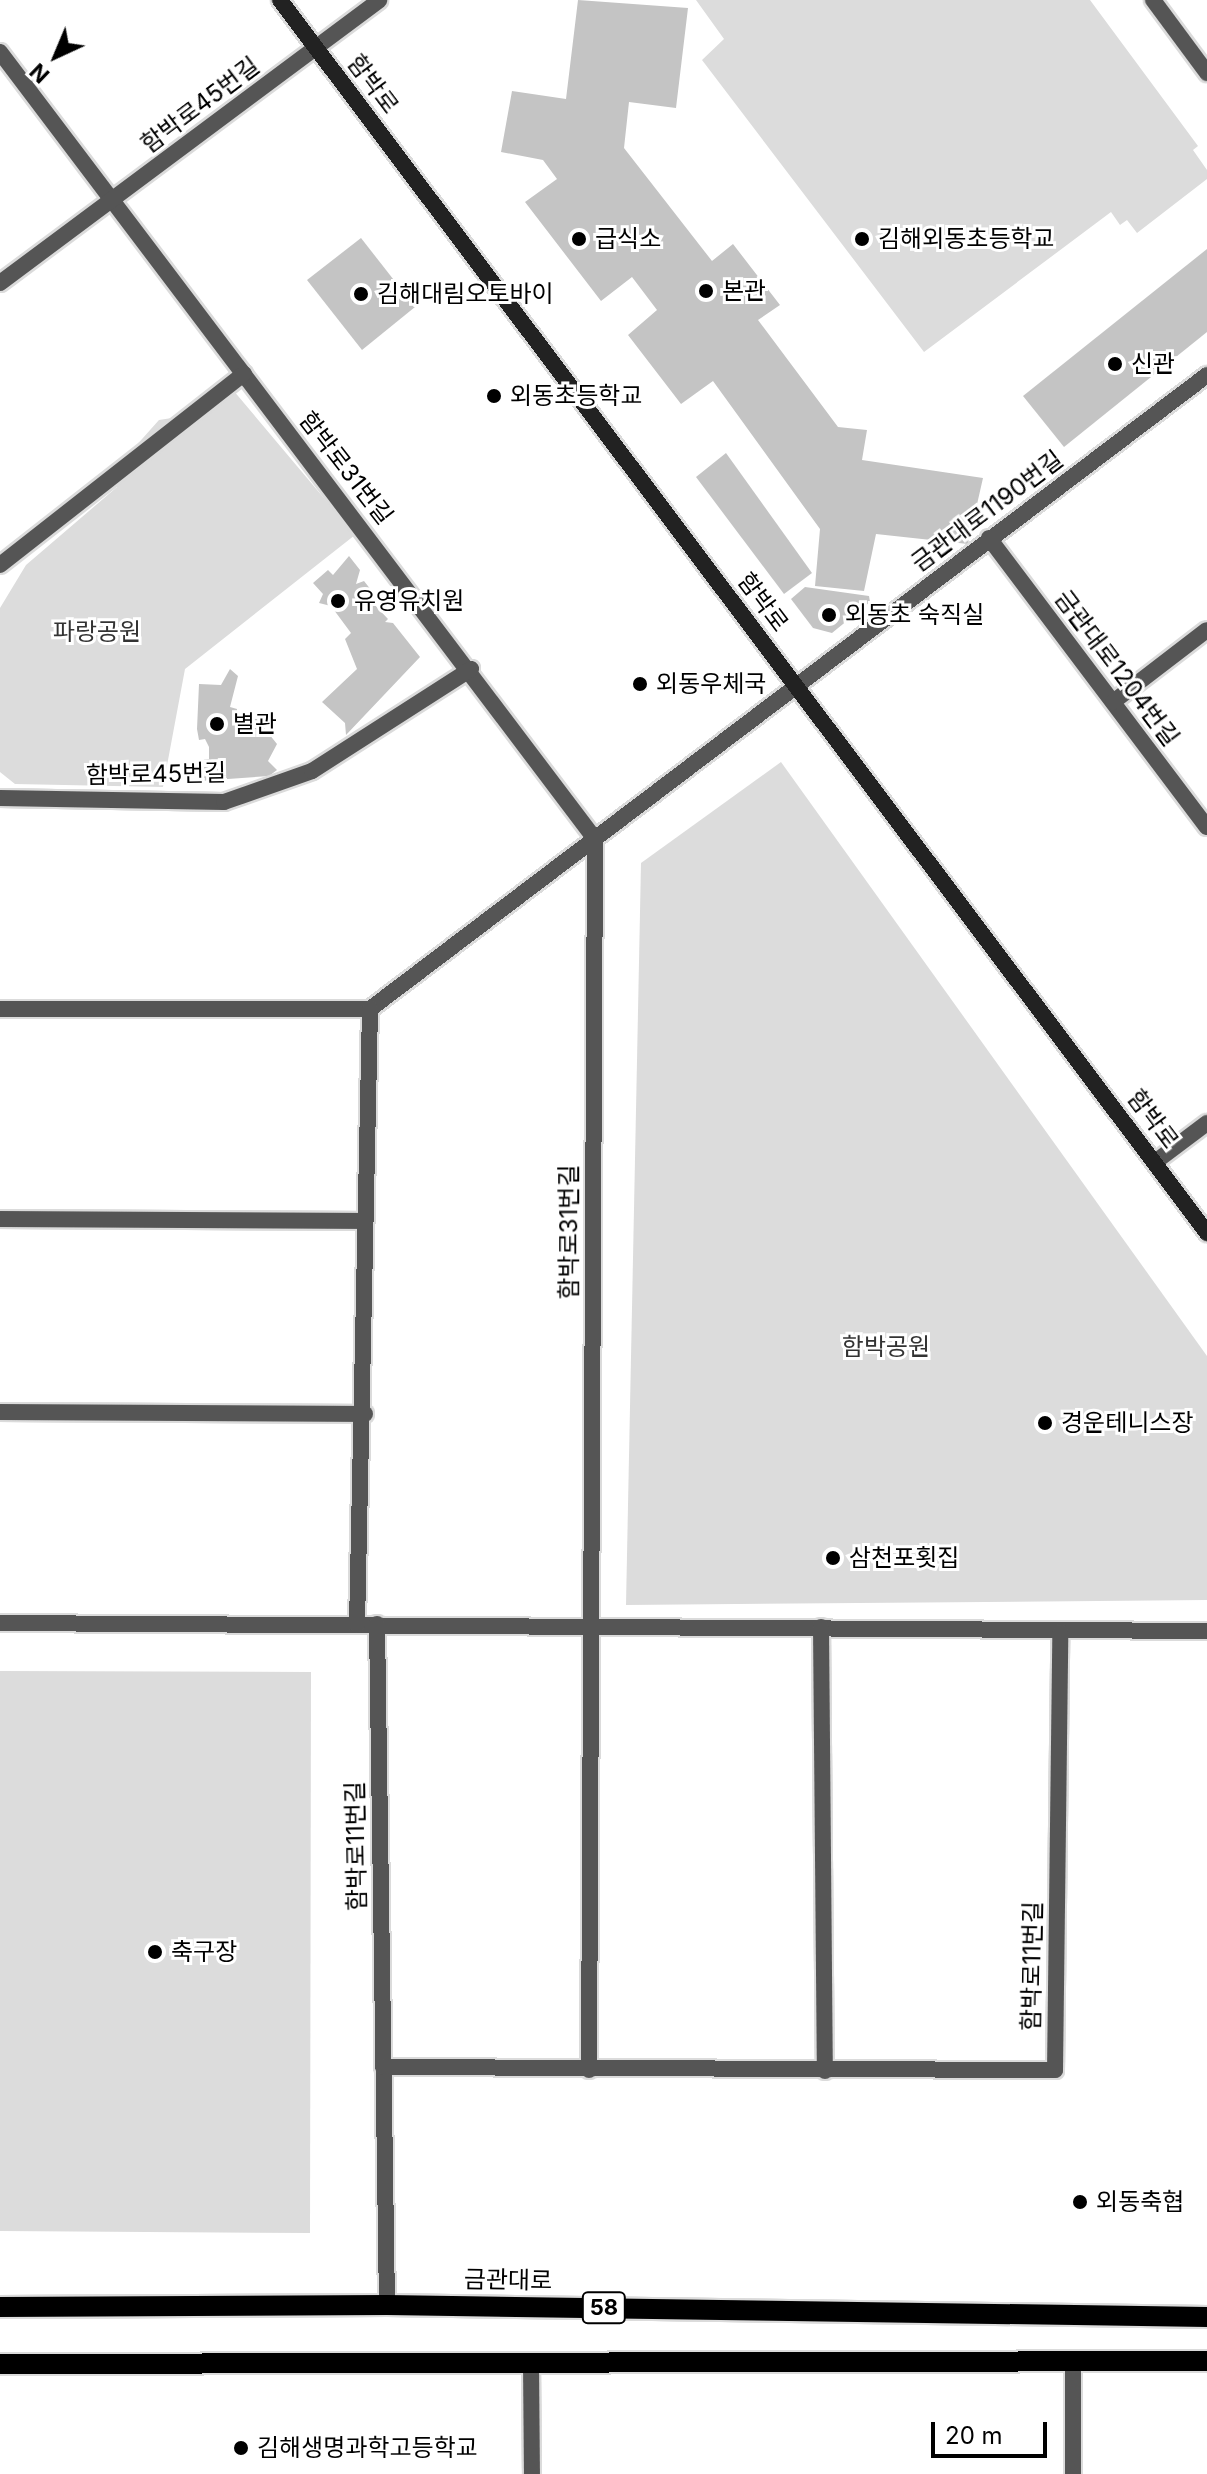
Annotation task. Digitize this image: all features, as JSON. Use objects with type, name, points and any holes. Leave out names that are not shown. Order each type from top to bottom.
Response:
[{"type":"main road","name":"금관대로","points":[[0,2307],[387,2305],[1207,2317]]},
{"type":"main road","points":[[0,2364],[1207,2361]]},
{"type":"street","name":"함박로","points":[[280,0],[1207,1233]]},
{"type":"street","points":[[316,48],[379,0]]},
{"type":"street","points":[[1153,0],[1207,73]]},
{"type":"street","name":"함박로45번길","points":[[0,283],[316,48]]},
{"type":"street","points":[[0,52],[113,200]]},
{"type":"street","name":"함박로31번길","points":[[113,200],[471,669],[595,839],[590,1625]]},
{"type":"street","points":[[0,565],[244,374]]},
{"type":"street","name":"금관대로1190번길","points":[[797,686],[1207,375]]},
{"type":"street","name":"금관대로1204번길","points":[[989,538],[1207,827]]},
{"type":"street","points":[[1113,702],[1207,630]]},
{"type":"street","name":"함박로45번길","points":[[0,798],[224,802],[312,771],[471,669]]},
{"type":"street","points":[[0,1009],[370,1009],[797,686]]},
{"type":"street","points":[[357,1625],[365,1414],[370,1009]]},
{"type":"street","points":[[1155,1162],[1207,1123]]},
{"type":"street","points":[[0,1219],[365,1221]]},
{"type":"street","points":[[0,1412],[365,1414]]},
{"type":"street","points":[[0,1623],[1207,1631]]},
{"type":"street","name":"함박로11번길","points":[[377,1624],[387,2305]]},
{"type":"street","points":[[589,2070],[590,1625]]},
{"type":"street","points":[[821,1627],[825,2071]]},
{"type":"street","name":"함박로11번길","points":[[383,2067],[1055,2070],[1060,1632]]},
{"type":"street","points":[[1073,2361],[1073,2474]]},
{"type":"street","points":[[531,2364],[532,2474]]},
{"type":"green space","points":[[696,0],[1090,0],[1198,146],[1193,150],[1207,170],[1207,179],[1137,233],[1127,220],[1120,225],[1111,212],[924,352],[702,60],[724,39]]},
{"type":"green space","name":"파랑공원","points":[[233,390],[355,535],[185,669],[163,787],[15,784],[0,772],[0,608],[26,565],[117,487],[109,476],[159,420],[191,415]]},
{"type":"green space","name":"함박공원","points":[[781,762],[1207,1356],[1207,1600],[626,1605],[641,863]]},
{"type":"green space","name":"축구장","points":[[0,1671],[311,1672],[310,2233],[0,2231]]},
{"type":"building","name":"본관","points":[[578,0],[688,8],[676,108],[629,102],[624,148],[712,261],[733,244],[780,305],[758,320],[838,427],[867,430],[862,460],[983,478],[968,544],[876,534],[864,591],[815,586],[820,529],[713,381],[681,404],[628,335],[657,310],[632,277],[601,301],[525,202],[557,179],[543,160],[501,152],[512,91],[566,99]]},
{"type":"building","name":"김해대림오토바이","points":[[361,238],[415,307],[362,350],[307,280]]},
{"type":"building","name":"신관","points":[[1207,249],[1207,332],[1064,447],[1023,396]]},
{"type":"building","points":[[726,453],[812,573],[784,594],[696,477]]},
{"type":"building","points":[[349,556],[360,570],[356,584],[364,581],[375,595],[371,601],[388,619],[385,622],[393,623],[420,657],[346,735],[345,723],[322,702],[357,669],[345,639],[351,633],[331,606],[319,603],[323,594],[313,583],[328,570],[333,575]]},
{"type":"building","name":"외동초 숙직실","points":[[805,587],[869,596],[870,602],[832,633],[813,628],[791,599]]},
{"type":"building","name":"별관","points":[[230,669],[238,676],[230,707],[237,709],[236,726],[242,730],[248,718],[257,719],[277,744],[268,761],[277,770],[269,776],[200,781],[198,760],[209,759],[209,747],[205,739],[199,740],[197,729],[199,684],[221,685]]},
{"type":"place","name":"급식소","points":[[579,239]]},
{"type":"place","name":"김해외동초등학교","points":[[862,239]]},
{"type":"place","name":"본관","points":[[706,291]]},
{"type":"place","name":"김해대림오토바이","points":[[361,294]]},
{"type":"place","name":"신관","points":[[1115,364]]},
{"type":"place","name":"외동초등학교","points":[[494,396]]},
{"type":"place","name":"유영유치원","points":[[338,601]]},
{"type":"place","name":"외동초 숙직실","points":[[829,615]]},
{"type":"place","name":"외동우체국","points":[[640,684]]},
{"type":"place","name":"별관","points":[[217,724]]},
{"type":"place","name":"경운테니스장","points":[[1045,1423]]},
{"type":"place","name":"삼천포횟집","points":[[833,1558]]},
{"type":"place","name":"축구장","points":[[155,1952]]},
{"type":"place","name":"외동축협","points":[[1080,2202]]},
{"type":"place","name":"김해생명과학고등학교","points":[[241,2448]]}]
